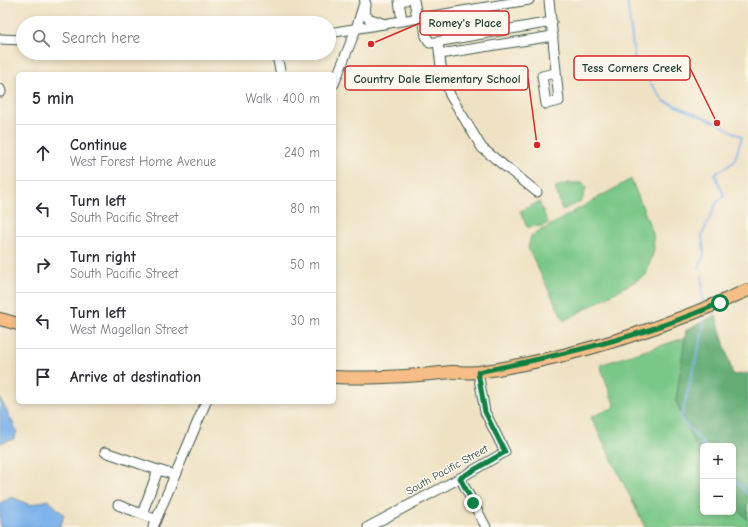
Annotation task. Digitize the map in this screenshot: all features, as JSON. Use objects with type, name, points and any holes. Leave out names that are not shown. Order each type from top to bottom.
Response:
[{"type":"main road","points":[[336,377],[415,376],[478,372],[597,346],[625,338],[703,311],[748,290]]},
{"type":"main road","points":[[0,319],[16,323]]},
{"type":"street","points":[[366,0],[365,14],[368,18],[383,23]]},
{"type":"street","points":[[336,79],[366,0]]},
{"type":"street","points":[[402,20],[399,1],[406,0]]},
{"type":"street","points":[[414,0],[426,36],[430,42],[438,42],[552,22]]},
{"type":"street","points":[[336,32],[529,0]]},
{"type":"street","points":[[549,0],[555,73]]},
{"type":"street","points":[[440,54],[553,36]]},
{"type":"street","points":[[0,39],[16,40]]},
{"type":"street","points":[[438,42],[441,66],[450,94],[482,148],[537,192]]},
{"type":"street","points":[[278,60],[281,72]]},
{"type":"street","name":"South Pacific Street","points":[[368,527],[505,452],[485,412],[478,372]]},
{"type":"street","points":[[118,505],[142,514],[154,524],[205,404]]},
{"type":"street","points":[[105,452],[175,475]]},
{"type":"street","points":[[142,514],[158,470]]},
{"type":"street","points":[[460,478],[486,527]]},
{"type":"green space","points":[[631,179],[653,233],[654,250],[646,275],[564,321],[528,248],[531,236]]},
{"type":"green space","points":[[569,183],[582,183],[586,188],[582,201],[562,210],[555,187]]},
{"type":"green space","points":[[539,202],[548,223],[542,226],[527,227],[520,211]]},
{"type":"green space","points":[[716,315],[733,375],[748,373],[748,520],[736,508],[736,443],[700,443],[700,455],[676,401],[686,330]]},
{"type":"green space","points":[[685,338],[676,401],[700,455],[700,515],[736,515],[736,508],[748,520],[748,527],[645,527],[591,417],[615,407],[600,365]]},
{"type":"water","points":[[0,398],[17,431],[14,439],[0,443]]},
{"type":"water","points":[[12,497],[30,505],[48,500],[64,515],[60,527],[0,527],[0,503]]},
{"type":"waterway","points":[[627,0],[635,62],[664,101],[717,123],[742,137],[734,162],[715,174],[724,196],[717,202],[702,235],[704,253],[699,268]]},
{"type":"waterway","points":[[702,276],[703,305]]},
{"type":"waterway","points":[[702,443],[681,419],[704,326],[704,314]]},
{"type":"waterway","points":[[734,479],[748,495]]},
{"type":"place","name":"Romey's Place","points":[[371,44]]},
{"type":"place","name":"Tess Corners Creek","points":[[717,123]]},
{"type":"place","name":"Country Dale Elementary School","points":[[537,145]]},
{"type":"route","points":[[473,503],[460,478],[505,452],[485,412],[478,372],[569,353],[625,338],[720,303]]}]
